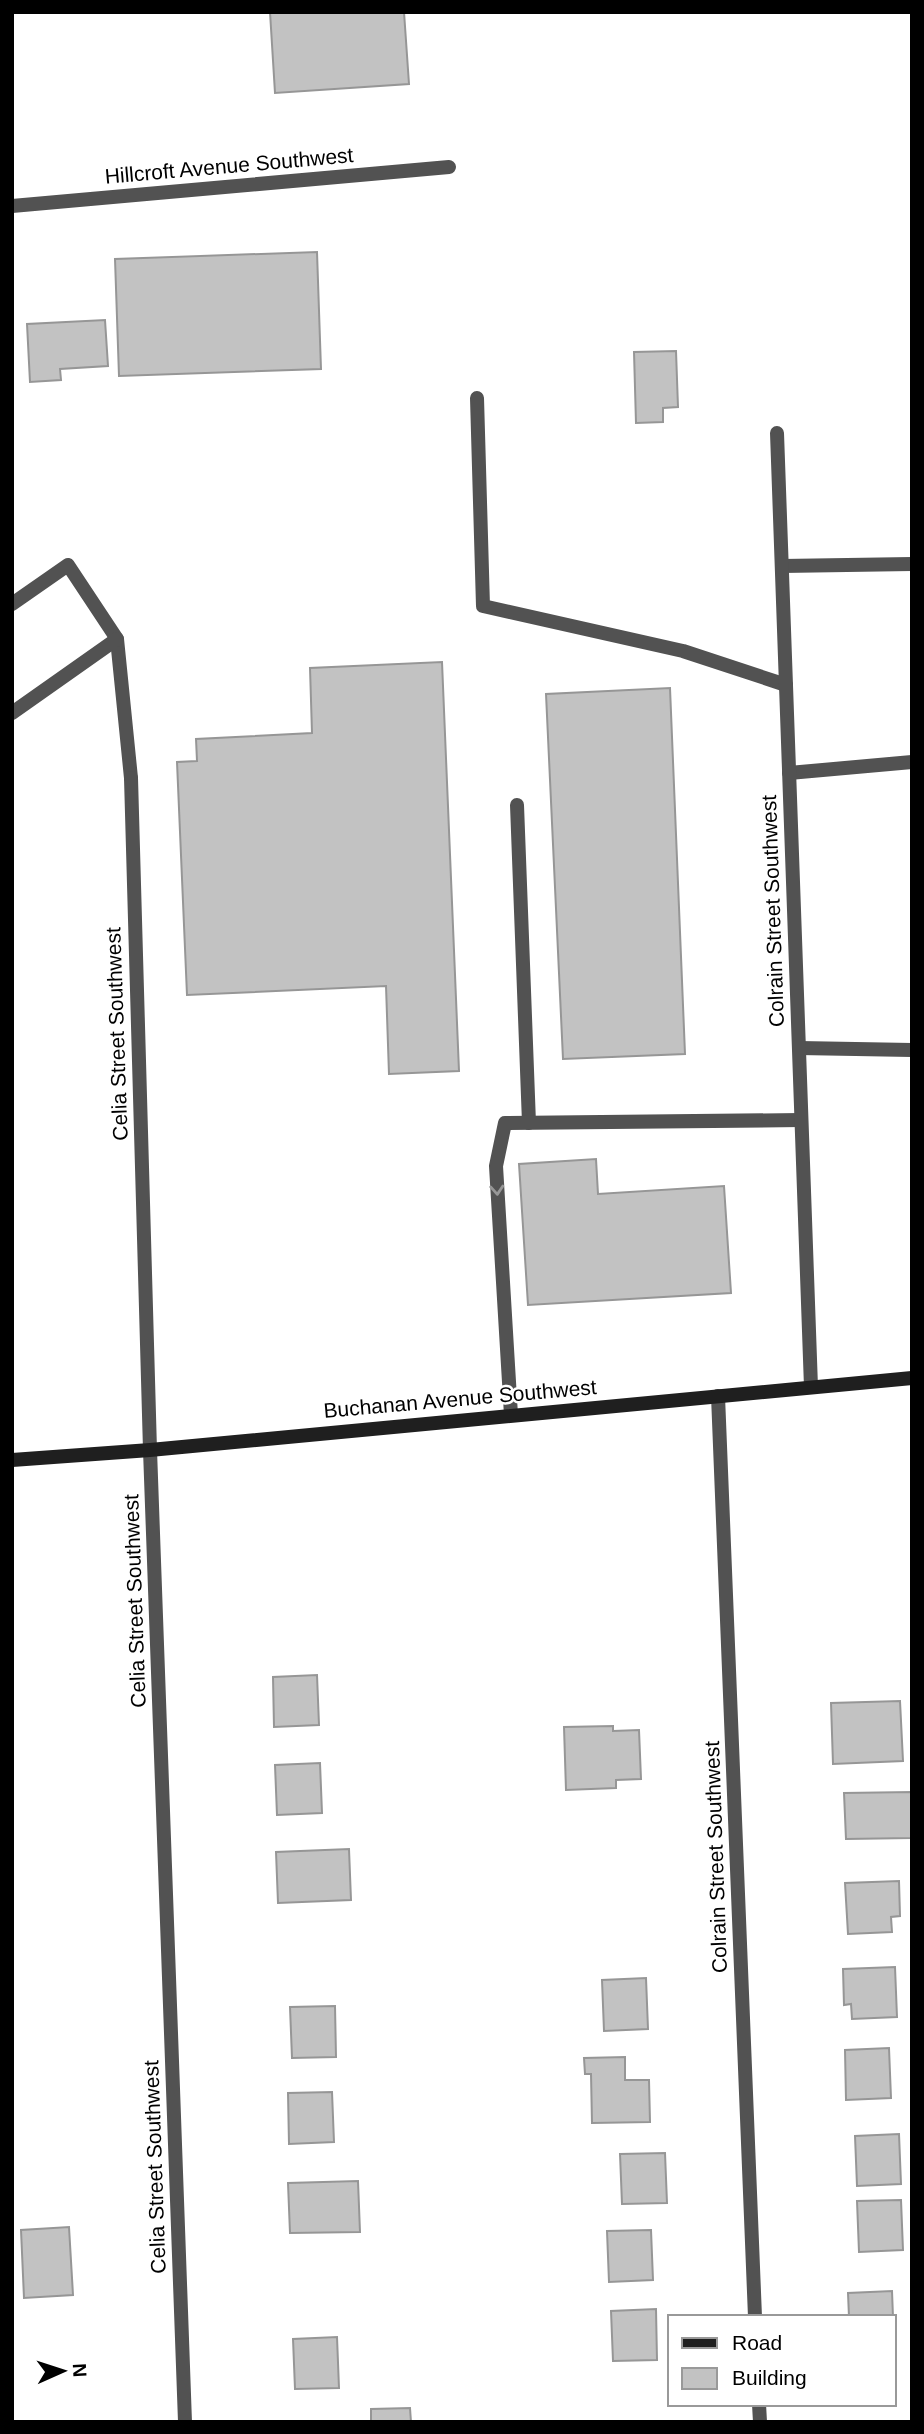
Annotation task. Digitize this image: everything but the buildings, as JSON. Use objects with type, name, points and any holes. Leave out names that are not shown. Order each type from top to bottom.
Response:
[{"type":"street","name":"Hillcroft Avenue Southwest","points":[[12,206],[449,167]]},
{"type":"street","points":[[477,398],[483,606],[683,651],[786,685]]},
{"type":"street","name":"Colrain Street Southwest","points":[[777,433],[811,1387]]},
{"type":"street","points":[[12,604],[68,565],[117,639],[12,713]]},
{"type":"street","points":[[782,566],[912,565]]},
{"type":"street","name":"Celia Street Southwest","points":[[117,639],[131,778],[150,1450],[185,2422]]},
{"type":"street","points":[[789,773],[912,762]]},
{"type":"street","points":[[517,805],[529,1123]]},
{"type":"street","points":[[799,1048],[912,1049]]},
{"type":"street","points":[[511,1415],[496,1166],[505,1123],[801,1121]]},
{"type":"street","name":"Buchanan Avenue Southwest","points":[[12,1460],[150,1450],[912,1378]]},
{"type":"street","name":"Colrain Street Southwest","points":[[719,1396],[755,2315]]}]
